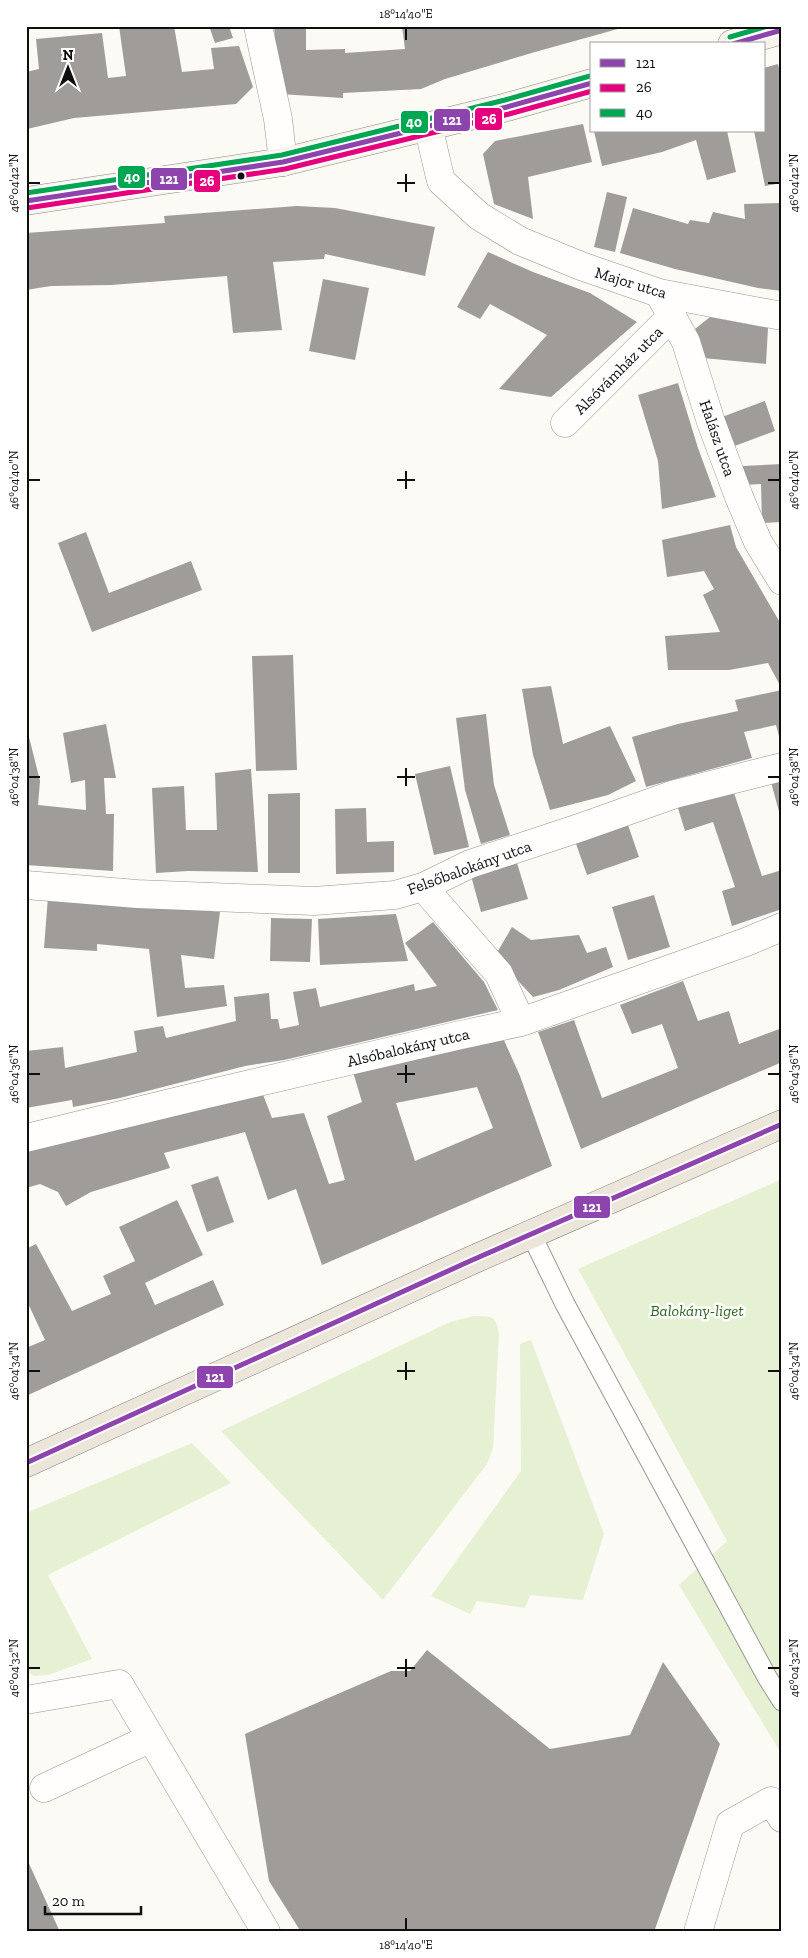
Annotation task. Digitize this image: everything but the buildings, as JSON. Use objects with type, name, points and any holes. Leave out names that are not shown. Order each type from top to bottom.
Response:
[{"type":"main road","points":[[26,1463],[531,1234],[782,1124]]},
{"type":"street","points":[[258,26],[278,119],[283,162]]},
{"type":"street","points":[[739,42],[782,30]]},
{"type":"street","points":[[26,201],[283,162],[590,84]]},
{"type":"street","name":"Major utca","points":[[428,126],[441,181],[479,216],[520,241],[580,266],[659,293],[782,316]]},
{"type":"street","name":"Halász utca","points":[[659,293],[686,342],[711,422],[758,542],[782,581]]},
{"type":"street","name":"Alsóvámház utca","points":[[565,423],[672,316]]},
{"type":"street","name":"Felsőbalokány utca","points":[[26,885],[137,894],[314,901],[395,895],[423,887],[470,864],[675,794],[782,767]]},
{"type":"street","points":[[423,887],[499,974],[521,1022]]},
{"type":"street","name":"Alsóbalokány utca","points":[[26,1138],[203,1094],[521,1022],[746,942],[782,927]]},
{"type":"street","points":[[26,1700],[119,1684],[266,1932]]},
{"type":"street","points":[[44,1788],[151,1738]]},
{"type":"street","points":[[698,1932],[730,1824],[771,1801],[782,1818]]},
{"type":"lane","points":[[531,1234],[570,1313],[767,1677],[782,1701]]},
{"type":"green space","name":"Balokány-liget","points":[[782,1179],[782,1755],[679,1585],[727,1541],[578,1269]]},
{"type":"green space","points":[[474,1316],[492,1318],[496,1323],[499,1334],[493,1448],[487,1464],[383,1600],[221,1431],[450,1322]]},
{"type":"green space","points":[[531,1340],[604,1534],[583,1600],[530,1595],[525,1608],[477,1601],[470,1614],[431,1596],[521,1471],[520,1344]]},
{"type":"green space","points":[[192,1443],[231,1483],[48,1575],[92,1659],[48,1675],[34,1676],[26,1671],[26,1513]]},
{"type":"transit line","name":"40","points":[[730,37],[768,26]]},
{"type":"transit line","name":"121","points":[[740,42],[782,30]]},
{"type":"transit line","name":"40","points":[[26,193],[282,155],[505,100],[590,76]]},
{"type":"transit line","name":"121","points":[[26,201],[283,162],[507,107],[590,84]]},
{"type":"transit line","name":"26","points":[[27,208],[285,169],[509,114],[590,92]]},
{"type":"transit line","name":"121","points":[[26,1463],[470,1261],[782,1124]]}]
